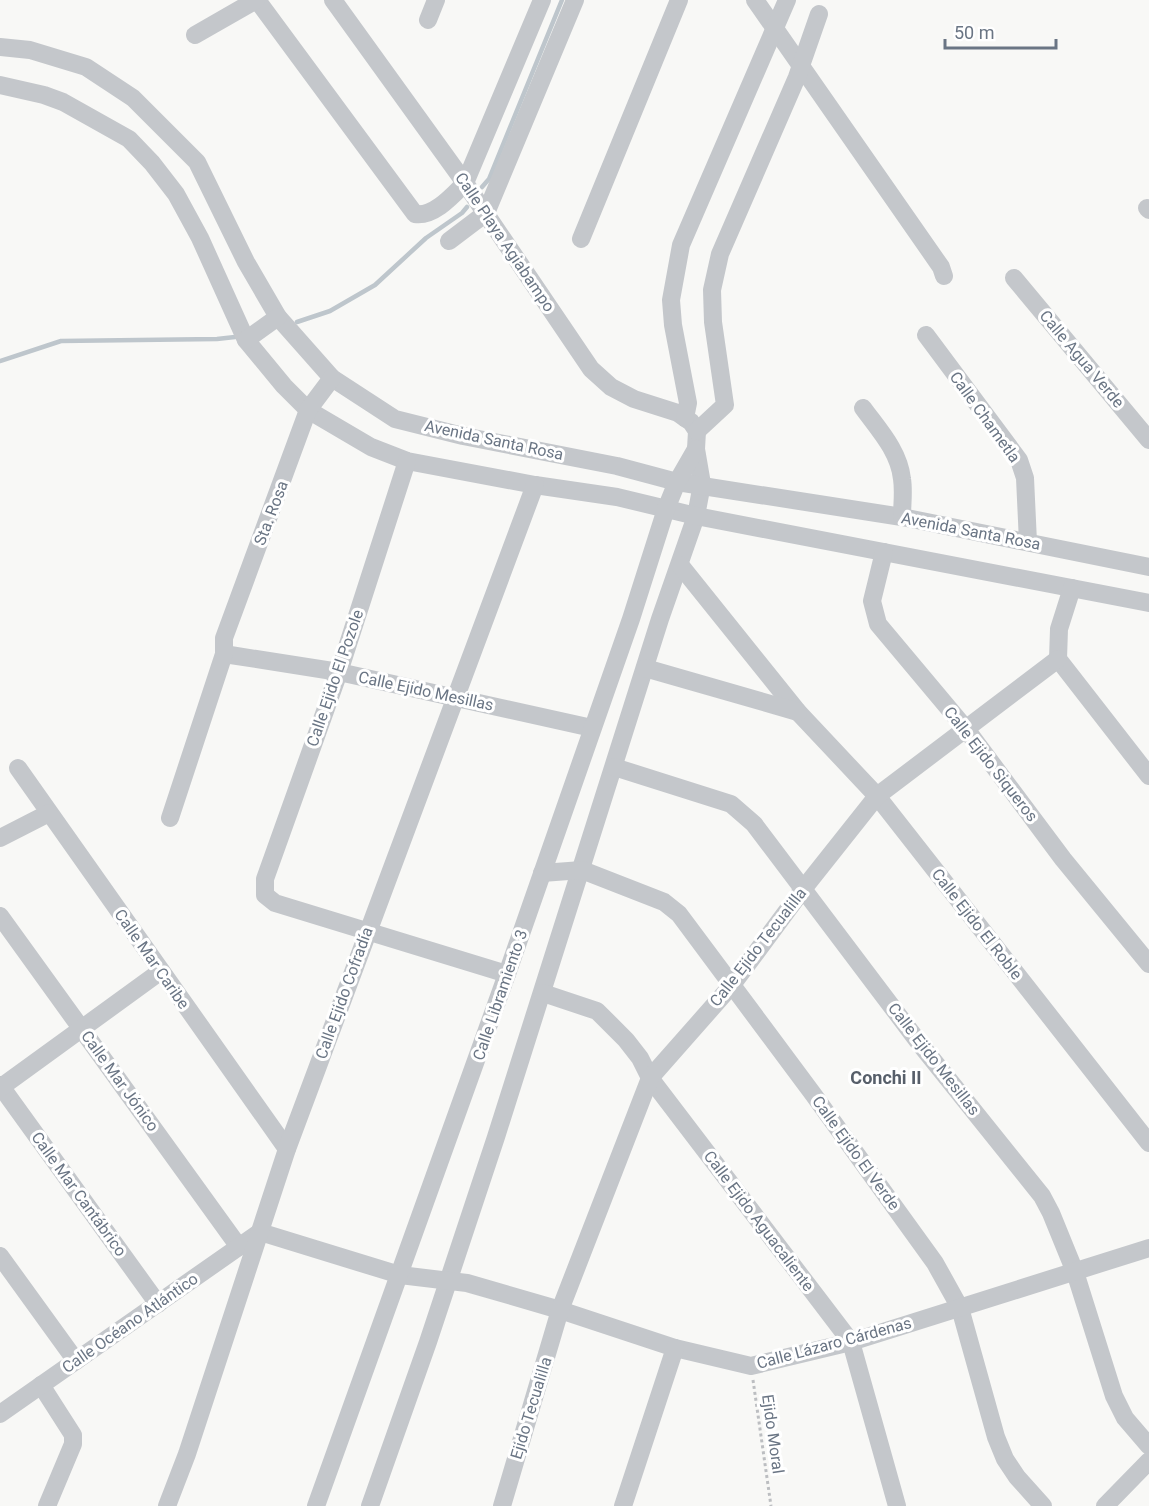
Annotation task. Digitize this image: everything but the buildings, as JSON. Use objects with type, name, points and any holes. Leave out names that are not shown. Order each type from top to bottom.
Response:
[{"type":"street","points":[[195,35],[256,0],[415,214],[421,215],[436,208],[465,183],[542,0]]},
{"type":"street","name":"Calle Playa Agiabampo","points":[[333,0],[486,213],[591,369],[611,387],[634,399],[678,413],[692,433]]},
{"type":"street","points":[[428,20],[436,0]]},
{"type":"street","points":[[448,241],[486,213],[575,0]]},
{"type":"street","points":[[581,239],[679,0]]},
{"type":"street","points":[[755,0],[941,267],[944,276]]},
{"type":"street","points":[[370,1506],[428,1341],[543,993],[645,668],[696,516],[702,484],[673,325],[671,300],[681,245],[787,0]]},
{"type":"street","points":[[692,433],[725,405],[713,322],[712,291],[720,254],[801,64],[819,14]]},
{"type":"street","name":"Avenida Santa Rosa","points":[[0,47],[30,50],[86,67],[133,98],[197,162],[246,262],[278,317],[332,378],[395,418],[463,436],[617,466],[677,482],[702,484],[902,517],[1144,562]]},
{"type":"street","name":"Avenida Santa Rosa","points":[[0,85],[44,94],[63,102],[129,139],[152,163],[176,194],[200,238],[246,340],[284,386],[308,410],[371,447],[407,461],[535,485],[617,497],[696,516],[1149,603]]},
{"type":"street","name":"Calle Agua Verde","points":[[1014,278],[1149,440]]},
{"type":"street","points":[[246,340],[278,317]]},
{"type":"street","name":"Calle Chametla","points":[[926,335],[1019,460],[1025,478],[1029,542]]},
{"type":"street","name":"Sta. Rosa","points":[[170,818],[224,654],[224,638],[308,410],[332,378]]},
{"type":"street","points":[[863,408],[893,450],[899,464],[902,480],[902,517]]},
{"type":"street","name":"Calle Libramiento 3","points":[[316,1506],[507,974],[692,433]]},
{"type":"street","name":"Calle Ejido El Pozole","points":[[367,931],[275,903],[265,895],[265,879],[339,672],[407,461]]},
{"type":"street","name":"Calle Ejido Cofradía","points":[[167,1506],[187,1454],[287,1149],[454,696],[535,485]]},
{"type":"street","name":"Calle Ejido Siqueros","points":[[884,552],[872,601],[878,624],[966,729],[1064,859],[1149,964]]},
{"type":"street","name":"Calle Ejido El Roble","points":[[680,565],[798,712],[878,796],[1149,1143]]},
{"type":"street","points":[[1072,588],[1059,628],[1058,659],[1149,776]]},
{"type":"street","name":"Calle Ejido Mesillas","points":[[224,654],[339,672],[592,728]]},
{"type":"street","name":"Calle Ejido Tecualilla","points":[[560,1310],[650,1078],[732,985],[804,888],[878,796],[1058,659]]},
{"type":"street","points":[[645,668],[798,712]]},
{"type":"street","name":"Calle Ejido Mesillas","points":[[614,767],[731,804],[754,824],[920,1044],[1042,1196],[1075,1272],[1114,1396],[1125,1418],[1149,1446]]},
{"type":"street","name":"Calle Mar Caribe","points":[[18,768],[287,1149]]},
{"type":"street","points":[[0,838],[49,813]]},
{"type":"street","points":[[542,873],[582,870]]},
{"type":"street","name":"Calle Ejido El Verde","points":[[582,870],[655,898],[679,914],[934,1263],[960,1308],[996,1437],[1005,1460],[1017,1477],[1044,1506]]},
{"type":"street","name":"Calle Mar Jónico","points":[[0,916],[239,1247]]},
{"type":"street","points":[[367,931],[507,974]]},
{"type":"street","points":[[1,1087],[161,971]]},
{"type":"street","name":"Calle Ejido Aguacaliente","points":[[543,993],[597,1011],[626,1040],[640,1058],[650,1078],[851,1342],[897,1506]]},
{"type":"street","name":"Calle Mar Cantábrico","points":[[1,1087],[158,1304]]},
{"type":"street","name":"Calle Lázaro Cárdenas","points":[[261,1232],[400,1275],[467,1283],[560,1310],[675,1348],[751,1366],[851,1342],[1149,1248]]},
{"type":"street","name":"Calle Océano Atlántico","points":[[0,1414],[261,1232]]},
{"type":"street","points":[[0,1256],[76,1361]]},
{"type":"street","name":"Ejido Tecualilla","points":[[502,1506],[560,1310]]},
{"type":"street","points":[[623,1506],[675,1348]]},
{"type":"street","points":[[41,1385],[73,1435],[73,1444],[47,1506]]},
{"type":"street","points":[[1105,1506],[1149,1461]]},
{"type":"path","name":"Ejido Moral","points":[[751,1366],[771,1506]]},
{"type":"waterway","points":[[482,187],[489,179],[562,0]]},
{"type":"waterway","points":[[297,322],[330,311],[375,285],[426,238],[467,207]]},
{"type":"waterway","points":[[0,361],[61,341],[235,337]]},
{"type":"district","name":"Conchi II","points":[[886,1077]]}]
